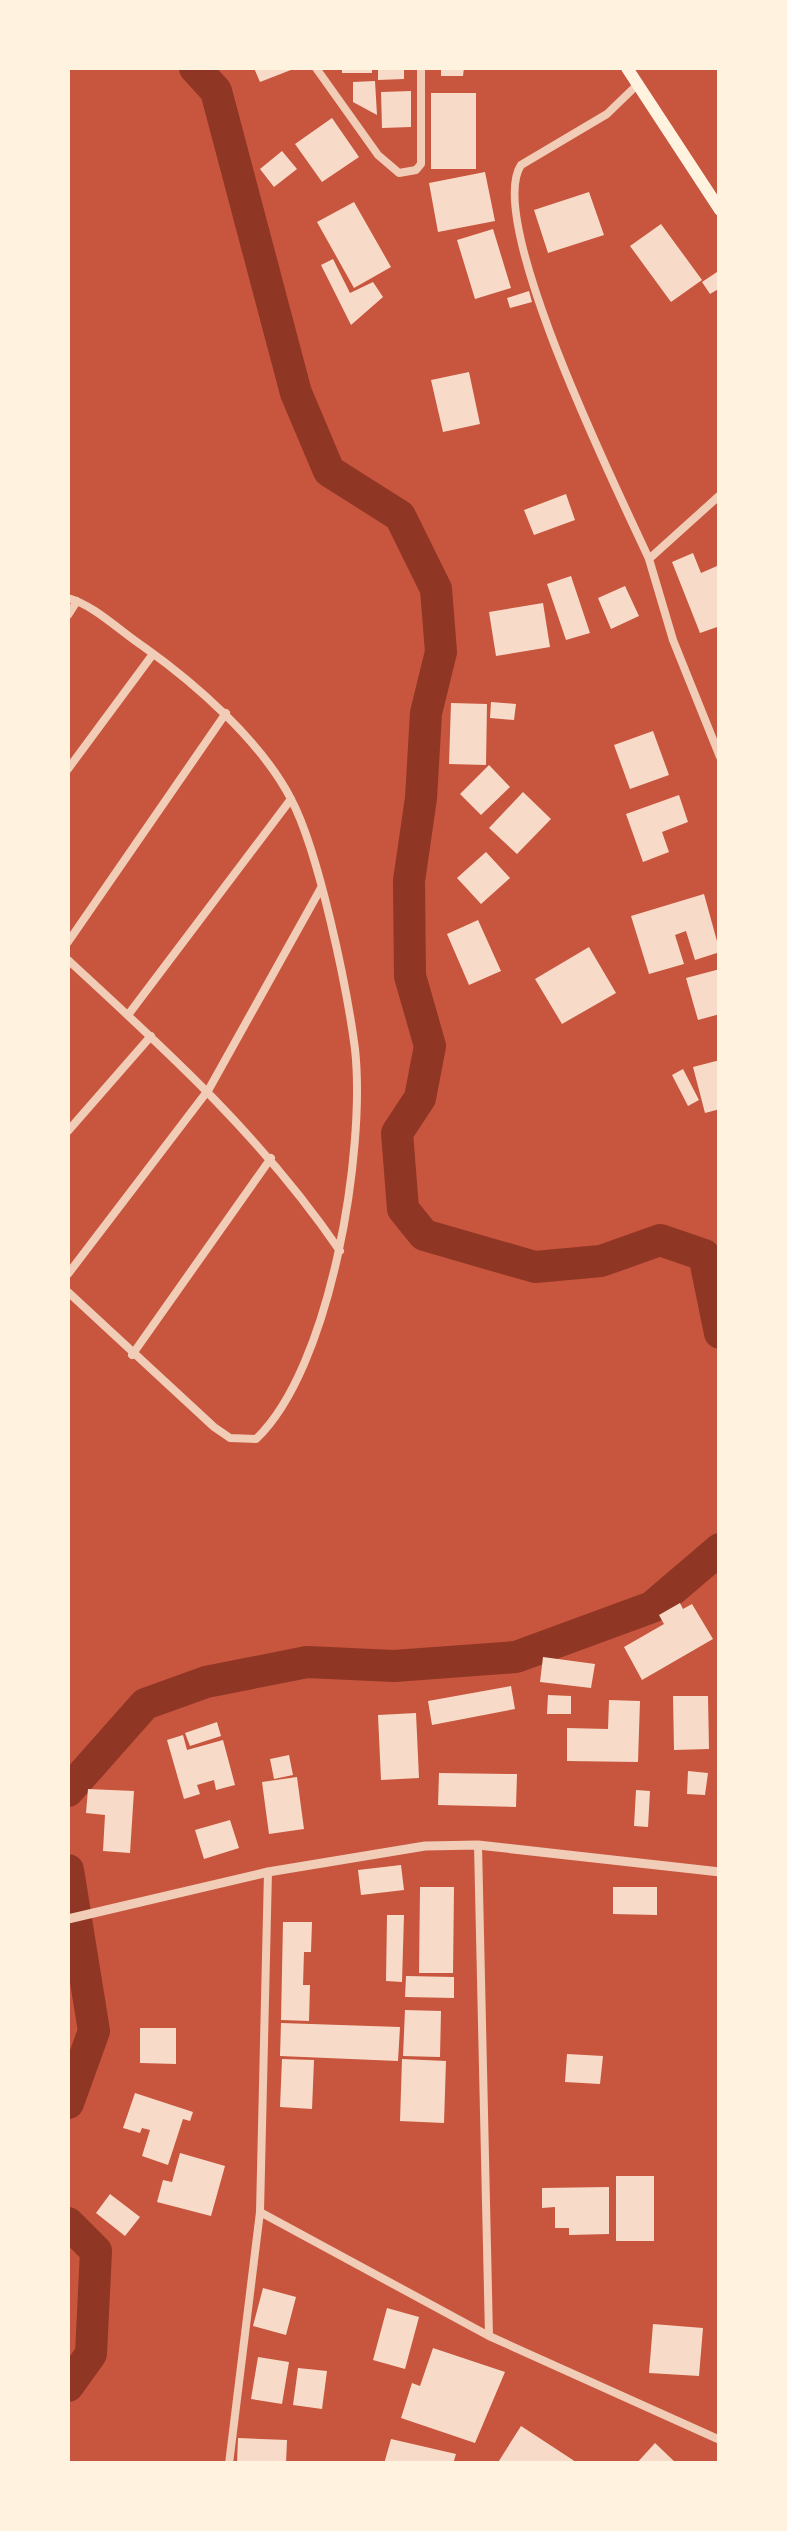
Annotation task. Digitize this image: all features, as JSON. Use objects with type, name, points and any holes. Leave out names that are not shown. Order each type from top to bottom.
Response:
[{"type":"highway","points":[[627,68],[720,210]]},
{"type":"street","points":[[316,68],[378,155],[399,173],[421,164],[421,68]]},
{"type":"street","points":[[638,84],[607,114],[520,165],[512,179],[512,197],[520,239],[568,381],[649,559],[673,640],[720,757]]},
{"type":"street","points":[[649,559],[720,495]]},
{"type":"street","points":[[68,616],[72,600],[153,654],[226,713],[292,799],[321,888],[355,1052],[353,1131],[340,1251],[324,1317],[286,1398],[270,1426],[256,1439],[230,1438],[132,1355],[68,1292]]},
{"type":"street","points":[[68,769],[153,654]]},
{"type":"street","points":[[68,942],[226,713]]},
{"type":"street","points":[[128,1015],[292,799]]},
{"type":"street","points":[[68,1274],[209,1090],[321,888]]},
{"type":"street","points":[[68,960],[209,1090],[271,1158],[340,1251]]},
{"type":"street","points":[[68,1131],[151,1036]]},
{"type":"street","points":[[132,1355],[271,1158]]},
{"type":"street","points":[[478,1845],[489,2336]]},
{"type":"street","points":[[68,1919],[268,1872],[425,1846],[478,1845],[720,1872]]},
{"type":"street","points":[[229,2464],[260,2212],[268,1872]]},
{"type":"street","points":[[260,2212],[489,2336],[720,2440]]},
{"type":"building","points":[[254,68],[296,68],[260,82]]},
{"type":"building","points":[[342,68],[372,68],[372,73],[342,73]]},
{"type":"building","points":[[378,68],[404,68],[404,79],[378,80]]},
{"type":"building","points":[[441,68],[464,68],[463,76],[441,76]]},
{"type":"building","points":[[375,81],[377,115],[353,102],[353,82]]},
{"type":"building","points":[[411,91],[411,127],[382,128],[381,92]]},
{"type":"building","points":[[431,93],[476,93],[476,169],[431,169]]},
{"type":"building","points":[[332,118],[359,157],[322,182],[295,144]]},
{"type":"building","points":[[282,151],[297,169],[274,187],[260,169]]},
{"type":"building","points":[[485,172],[495,221],[438,232],[429,183]]},
{"type":"building","points":[[589,192],[604,235],[548,253],[534,210]]},
{"type":"building","points":[[354,202],[391,267],[354,288],[317,222]]},
{"type":"building","points":[[661,224],[702,280],[671,302],[630,246]]},
{"type":"building","points":[[493,229],[511,288],[475,299],[457,240]]},
{"type":"building","points":[[333,259],[350,293],[373,282],[383,297],[351,325],[321,265]]},
{"type":"building","points":[[720,270],[720,288],[710,294],[702,282]]},
{"type":"building","points":[[529,291],[532,302],[510,308],[507,298]]},
{"type":"building","points":[[469,372],[480,424],[443,432],[431,380]]},
{"type":"building","points":[[566,494],[575,520],[534,535],[524,510]]},
{"type":"building","points":[[693,553],[701,573],[717,566],[720,574],[720,626],[700,633],[672,562]]},
{"type":"building","points":[[571,576],[590,633],[566,640],[547,584]]},
{"type":"building","points":[[625,586],[639,616],[611,629],[598,598]]},
{"type":"building","points":[[543,603],[550,647],[496,656],[489,612]]},
{"type":"building","points":[[491,702],[516,704],[514,720],[490,718]]},
{"type":"building","points":[[451,703],[487,704],[486,765],[449,764]]},
{"type":"building","points":[[653,731],[669,775],[630,789],[614,745]]},
{"type":"building","points":[[489,765],[510,787],[481,815],[460,794]]},
{"type":"building","points":[[523,792],[551,819],[517,854],[489,828]]},
{"type":"building","points":[[679,795],[688,822],[662,832],[669,852],[643,862],[626,814]]},
{"type":"building","points":[[486,852],[510,878],[481,904],[457,878]]},
{"type":"building","points":[[704,894],[720,952],[695,960],[686,931],[675,935],[684,964],[649,974],[631,916]]},
{"type":"building","points":[[478,920],[501,971],[469,985],[447,934]]},
{"type":"building","points":[[589,947],[616,993],[562,1024],[535,979]]},
{"type":"building","points":[[720,969],[720,1014],[698,1020],[686,978]]},
{"type":"building","points":[[720,1060],[720,1109],[705,1113],[693,1067]]},
{"type":"building","points":[[683,1069],[699,1100],[688,1106],[672,1075]]},
{"type":"building","points":[[680,1603],[683,1609],[692,1604],[713,1639],[642,1680],[624,1647],[664,1624],[659,1615]]},
{"type":"building","points":[[543,1657],[595,1664],[591,1688],[540,1682]]},
{"type":"building","points":[[511,1686],[515,1709],[432,1725],[428,1701]]},
{"type":"building","points":[[548,1695],[571,1696],[571,1714],[547,1714]]},
{"type":"building","points":[[673,1696],[708,1696],[709,1749],[674,1750]]},
{"type":"building","points":[[609,1700],[640,1701],[638,1762],[567,1761],[567,1728],[608,1729]]},
{"type":"building","points":[[416,1713],[419,1778],[381,1780],[378,1715]]},
{"type":"building","points":[[217,1722],[221,1736],[190,1746],[185,1733]]},
{"type":"building","points":[[183,1735],[187,1750],[223,1740],[235,1785],[216,1790],[214,1780],[197,1785],[200,1794],[184,1799],[167,1740]]},
{"type":"building","points":[[289,1755],[293,1775],[274,1779],[270,1759]]},
{"type":"building","points":[[688,1771],[708,1773],[705,1795],[687,1794]]},
{"type":"building","points":[[439,1773],[517,1774],[516,1807],[438,1805]]},
{"type":"building","points":[[297,1777],[304,1829],[269,1834],[262,1782]]},
{"type":"building","points":[[88,1789],[134,1791],[130,1853],[103,1851],[105,1815],[86,1813]]},
{"type":"building","points":[[636,1790],[650,1791],[648,1827],[634,1826]]},
{"type":"building","points":[[230,1820],[239,1848],[204,1859],[195,1830]]},
{"type":"building","points":[[401,1865],[404,1890],[361,1895],[358,1870]]},
{"type":"building","points":[[420,1887],[454,1887],[453,1973],[419,1973]]},
{"type":"building","points":[[613,1887],[657,1887],[657,1915],[613,1914]]},
{"type":"building","points":[[387,1915],[404,1915],[402,1982],[386,1981]]},
{"type":"building","points":[[283,1922],[312,1922],[311,1952],[304,1952],[303,1985],[310,1985],[309,2021],[281,2020]]},
{"type":"building","points":[[406,1976],[454,1977],[454,1998],[405,1997]]},
{"type":"building","points":[[405,2010],[441,2011],[440,2057],[403,2056]]},
{"type":"building","points":[[281,2023],[400,2027],[398,2061],[280,2056]]},
{"type":"building","points":[[140,2028],[176,2028],[176,2064],[140,2063]]},
{"type":"building","points":[[567,2054],[603,2056],[600,2084],[565,2082]]},
{"type":"building","points":[[282,2059],[314,2060],[312,2109],[280,2107]]},
{"type":"building","points":[[402,2059],[446,2061],[444,2123],[400,2121]]},
{"type":"building","points":[[135,2093],[193,2112],[190,2121],[183,2119],[168,2165],[142,2156],[150,2130],[142,2128],[140,2133],[123,2128]]},
{"type":"building","points":[[180,2153],[225,2166],[211,2216],[157,2202],[163,2180],[172,2182]]},
{"type":"building","points":[[616,2176],[654,2176],[654,2241],[616,2241]]},
{"type":"building","points":[[609,2187],[609,2234],[569,2235],[569,2228],[555,2228],[555,2207],[542,2208],[542,2188]]},
{"type":"building","points":[[110,2194],[140,2217],[125,2236],[96,2213]]},
{"type":"building","points":[[263,2288],[296,2297],[286,2335],[253,2326]]},
{"type":"building","points":[[387,2308],[419,2317],[405,2369],[373,2360]]},
{"type":"building","points":[[653,2324],[703,2328],[699,2376],[649,2373]]},
{"type":"building","points":[[433,2348],[505,2372],[475,2443],[401,2418],[412,2383],[420,2386]]},
{"type":"building","points":[[258,2357],[289,2362],[282,2404],[251,2399]]},
{"type":"building","points":[[298,2368],[327,2371],[322,2409],[293,2405]]},
{"type":"building","points":[[521,2426],[579,2464],[497,2464]]},
{"type":"building","points":[[238,2438],[287,2440],[286,2464],[237,2464]]},
{"type":"building","points":[[391,2439],[456,2454],[453,2464],[384,2464]]},
{"type":"building","points":[[655,2443],[677,2464],[636,2464]]},
{"type":"waterway","points":[[195,68],[216,91],[296,393],[329,471],[400,516],[436,589],[441,652],[426,713],[421,798],[409,881],[410,976],[430,1046],[420,1098],[397,1133],[403,1209],[424,1235],[535,1267],[601,1261],[660,1240],[704,1255],[720,1333]]},
{"type":"waterway","points":[[68,1791],[145,1704],[206,1682],[307,1662],[394,1666],[516,1657],[652,1607],[720,1549]]},
{"type":"waterway","points":[[68,1870],[94,2031],[68,2103]]},
{"type":"waterway","points":[[68,2223],[96,2251],[91,2354],[68,2386]]}]
